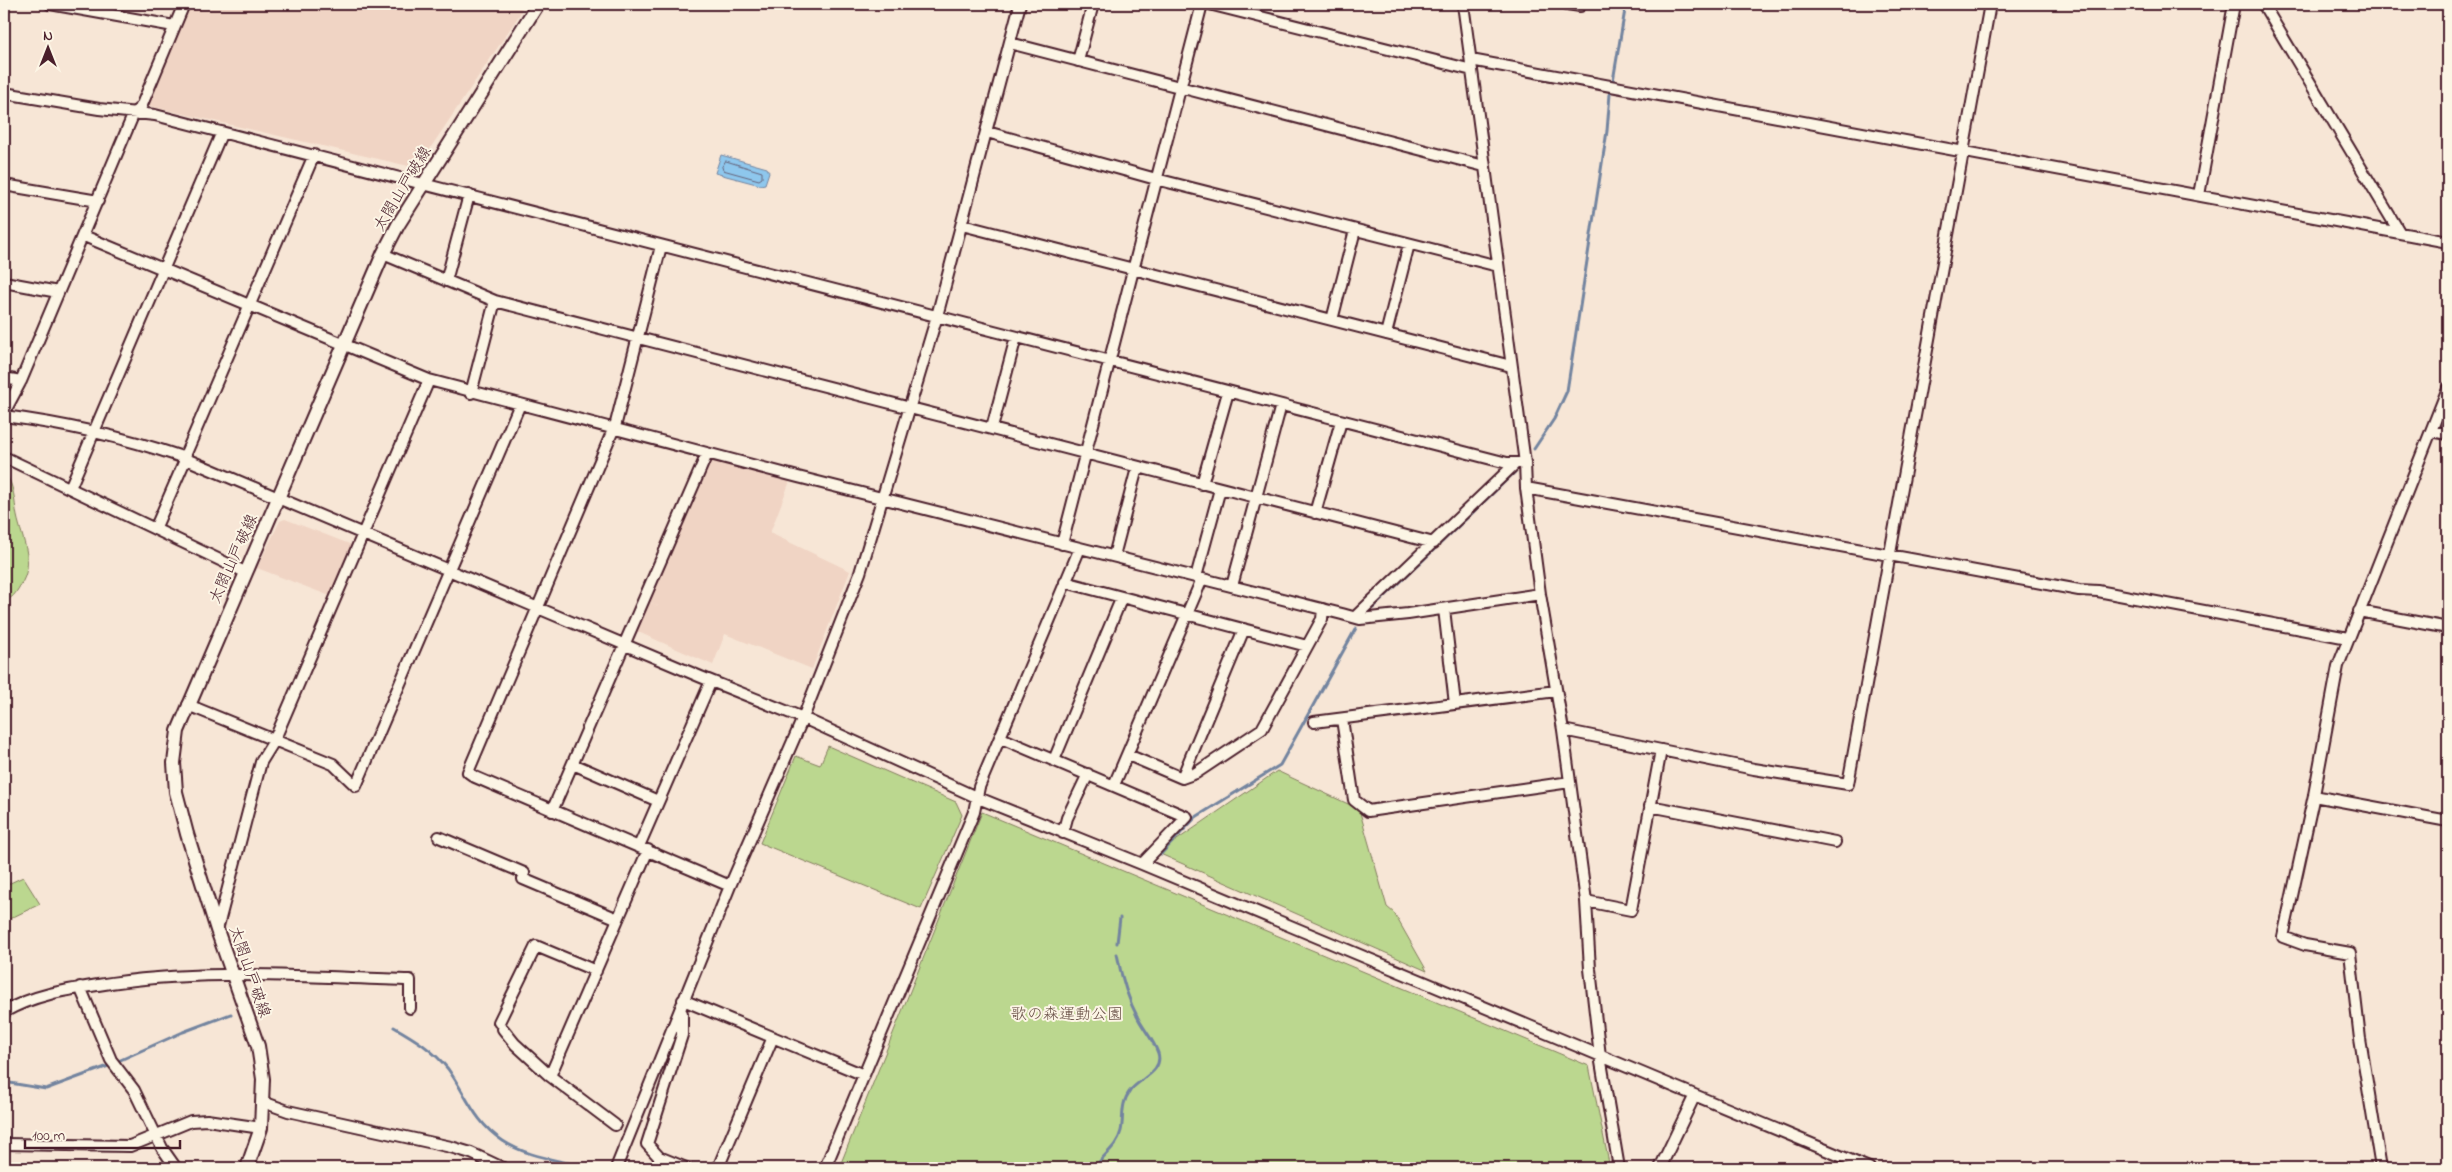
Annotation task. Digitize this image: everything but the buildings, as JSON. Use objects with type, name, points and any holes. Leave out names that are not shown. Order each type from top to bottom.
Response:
[{"type":"main road","name":"太閤山戸破線","points":[[247,1168],[260,1128],[264,1079],[258,1046],[217,930],[186,834],[174,772],[178,731],[383,254],[398,225],[538,4]]},
{"type":"street","points":[[50,4],[174,26]]},
{"type":"street","points":[[184,4],[140,107],[134,113],[84,236],[58,292],[21,381],[4,414],[65,424],[143,444],[185,458],[623,644],[803,718],[976,797],[1142,864],[1694,1097],[1869,1168]]},
{"type":"street","points":[[616,1168],[730,886],[803,718],[860,573],[937,316],[1020,4]]},
{"type":"street","points":[[1078,60],[1093,4]]},
{"type":"street","points":[[1062,544],[1202,4]]},
{"type":"street","points":[[1210,4],[1471,65],[1962,151],[2448,242]]},
{"type":"street","points":[[1463,4],[1511,366],[1520,464],[1526,488],[1540,594],[1563,730],[1586,901],[1590,969],[1600,1056],[1619,1168]]},
{"type":"street","points":[[1567,4],[1580,6],[1580,4]]},
{"type":"street","points":[[1563,730],[1754,769],[1848,784],[1990,4]]},
{"type":"street","points":[[2199,195],[2234,4]]},
{"type":"street","points":[[2263,4],[2400,233]]},
{"type":"street","points":[[1010,43],[1484,166]]},
{"type":"street","points":[[4,93],[99,109],[155,115],[1281,406],[1520,464]]},
{"type":"street","points":[[70,488],[222,132]]},
{"type":"street","points":[[987,132],[1156,179],[1498,266]]},
{"type":"street","points":[[155,529],[314,155]]},
{"type":"street","points":[[4,185],[98,201]]},
{"type":"street","points":[[446,281],[469,195]]},
{"type":"street","points":[[962,225],[1511,366]]},
{"type":"street","points":[[1332,320],[1355,230]]},
{"type":"street","points":[[84,236],[429,380],[471,393],[1355,617],[1408,614],[1540,594]]},
{"type":"street","points":[[1386,334],[1409,244]]},
{"type":"street","points":[[661,246],[616,423],[536,607],[468,772],[730,886]]},
{"type":"street","points":[[383,254],[495,301],[1434,543]]},
{"type":"street","points":[[4,282],[58,292]]},
{"type":"street","points":[[471,393],[495,301]]},
{"type":"street","points":[[992,428],[1016,337]]},
{"type":"street","points":[[4,378],[21,381]]},
{"type":"street","points":[[217,930],[261,762],[274,740],[429,380]]},
{"type":"street","points":[[2381,1168],[2360,1039],[2350,953],[2305,945],[2283,937],[2314,796],[2338,666],[2448,388]]},
{"type":"street","points":[[1202,484],[1228,392]]},
{"type":"street","points":[[188,705],[333,764],[356,786],[520,404]]},
{"type":"street","points":[[1232,586],[1281,406]]},
{"type":"street","points":[[1315,513],[1341,421]]},
{"type":"street","points":[[2431,431],[2448,434]]},
{"type":"street","points":[[552,810],[707,454]]},
{"type":"street","points":[[4,457],[245,572]]},
{"type":"street","points":[[1355,617],[1520,464]]},
{"type":"street","points":[[1114,556],[1138,468]]},
{"type":"street","points":[[1526,488],[2348,638]]},
{"type":"street","points":[[1114,785],[1187,615],[1199,578],[1220,489]]},
{"type":"street","points":[[825,1168],[974,812],[976,797],[1080,548]]},
{"type":"street","points":[[1065,582],[1307,646]]},
{"type":"street","points":[[1054,760],[1122,597]]},
{"type":"street","points":[[1444,608],[1455,704]]},
{"type":"street","points":[[1128,755],[1182,778],[1196,773],[1262,729],[1322,619],[1323,609]]},
{"type":"street","points":[[2359,612],[2448,628]]},
{"type":"street","points":[[1182,778],[1244,629]]},
{"type":"street","points":[[550,1076],[618,919],[644,848],[658,801],[711,681]]},
{"type":"street","points":[[1314,722],[1556,691]]},
{"type":"street","points":[[1342,719],[1354,800],[1368,811],[1570,782]]},
{"type":"street","points":[[1000,738],[1187,817],[1142,864]]},
{"type":"street","points":[[1586,901],[1631,910],[1661,750]]},
{"type":"street","points":[[573,764],[658,801]]},
{"type":"street","points":[[1064,833],[1067,818],[1088,774]]},
{"type":"street","points":[[2314,796],[2448,821]]},
{"type":"street","points":[[1650,806],[1835,842]]},
{"type":"street","points":[[439,837],[618,919]]},
{"type":"street","points":[[596,970],[536,946],[501,1025],[515,1044],[550,1076],[615,1125]]},
{"type":"street","points":[[4,1012],[39,996],[80,987],[170,976],[232,974],[410,980],[410,1008]]},
{"type":"street","points":[[80,987],[111,1060],[134,1090],[156,1135],[176,1168]]},
{"type":"street","points":[[683,1004],[773,1037],[864,1075]]},
{"type":"street","points":[[683,1004],[682,1035],[647,1144],[659,1157],[686,1168]]},
{"type":"street","points":[[718,1168],[773,1037]]},
{"type":"street","points":[[1660,1168],[1694,1097]]},
{"type":"street","points":[[263,1102],[288,1111],[451,1147],[488,1164],[503,1168]]},
{"type":"street","points":[[4,1144],[130,1146],[191,1121],[206,1120],[260,1128]]},
{"type":"shaded area","points":[[188,4],[523,4],[520,14],[417,168],[145,105]]},
{"type":"shaded area","points":[[712,460],[790,481],[770,533],[850,571],[812,669],[725,634],[713,665],[636,631],[648,602],[658,606],[649,602]]},
{"type":"shaded area","points":[[285,519],[352,545],[330,596],[257,568],[280,521]]},
{"type":"green space","points":[[4,472],[12,488],[26,551],[27,568],[25,577],[14,595],[4,601]]},
{"type":"green space","points":[[828,746],[956,802],[962,815],[921,909],[760,843],[796,756],[820,765]]},
{"type":"green space","points":[[1277,771],[1359,809],[1387,907],[1394,913],[1427,971],[1158,853]]},
{"type":"green space","name":"歌の森運動公園","points":[[982,812],[1589,1066],[1610,1168],[839,1168]]},
{"type":"green space","points":[[23,877],[40,904],[5,921],[8,928],[4,930],[4,886]]},
{"type":"water","points":[[721,155],[767,168],[769,172],[765,184],[760,185],[715,173]]},
{"type":"waterway","points":[[1613,81],[1626,4]]},
{"type":"waterway","points":[[1534,449],[1554,419],[1567,391],[1607,131],[1610,94]]},
{"type":"waterway","points":[[1373,608],[1515,472]]},
{"type":"waterway","points":[[1161,854],[1196,817],[1280,765],[1356,628]]},
{"type":"waterway","points":[[1117,943],[1120,918]]},
{"type":"waterway","points":[[1095,1168],[1119,1137],[1127,1096],[1134,1087],[1154,1070],[1159,1060],[1154,1044],[1131,1004],[1117,954]]},
{"type":"waterway","points":[[116,1062],[183,1032],[231,1014]]},
{"type":"waterway","points":[[394,1027],[423,1045],[442,1062],[455,1079],[478,1117],[493,1134],[522,1151],[587,1168]]},
{"type":"waterway","points":[[4,1082],[46,1089],[111,1065]]},
{"type":"railway","points":[[2425,4],[2448,8]]}]
